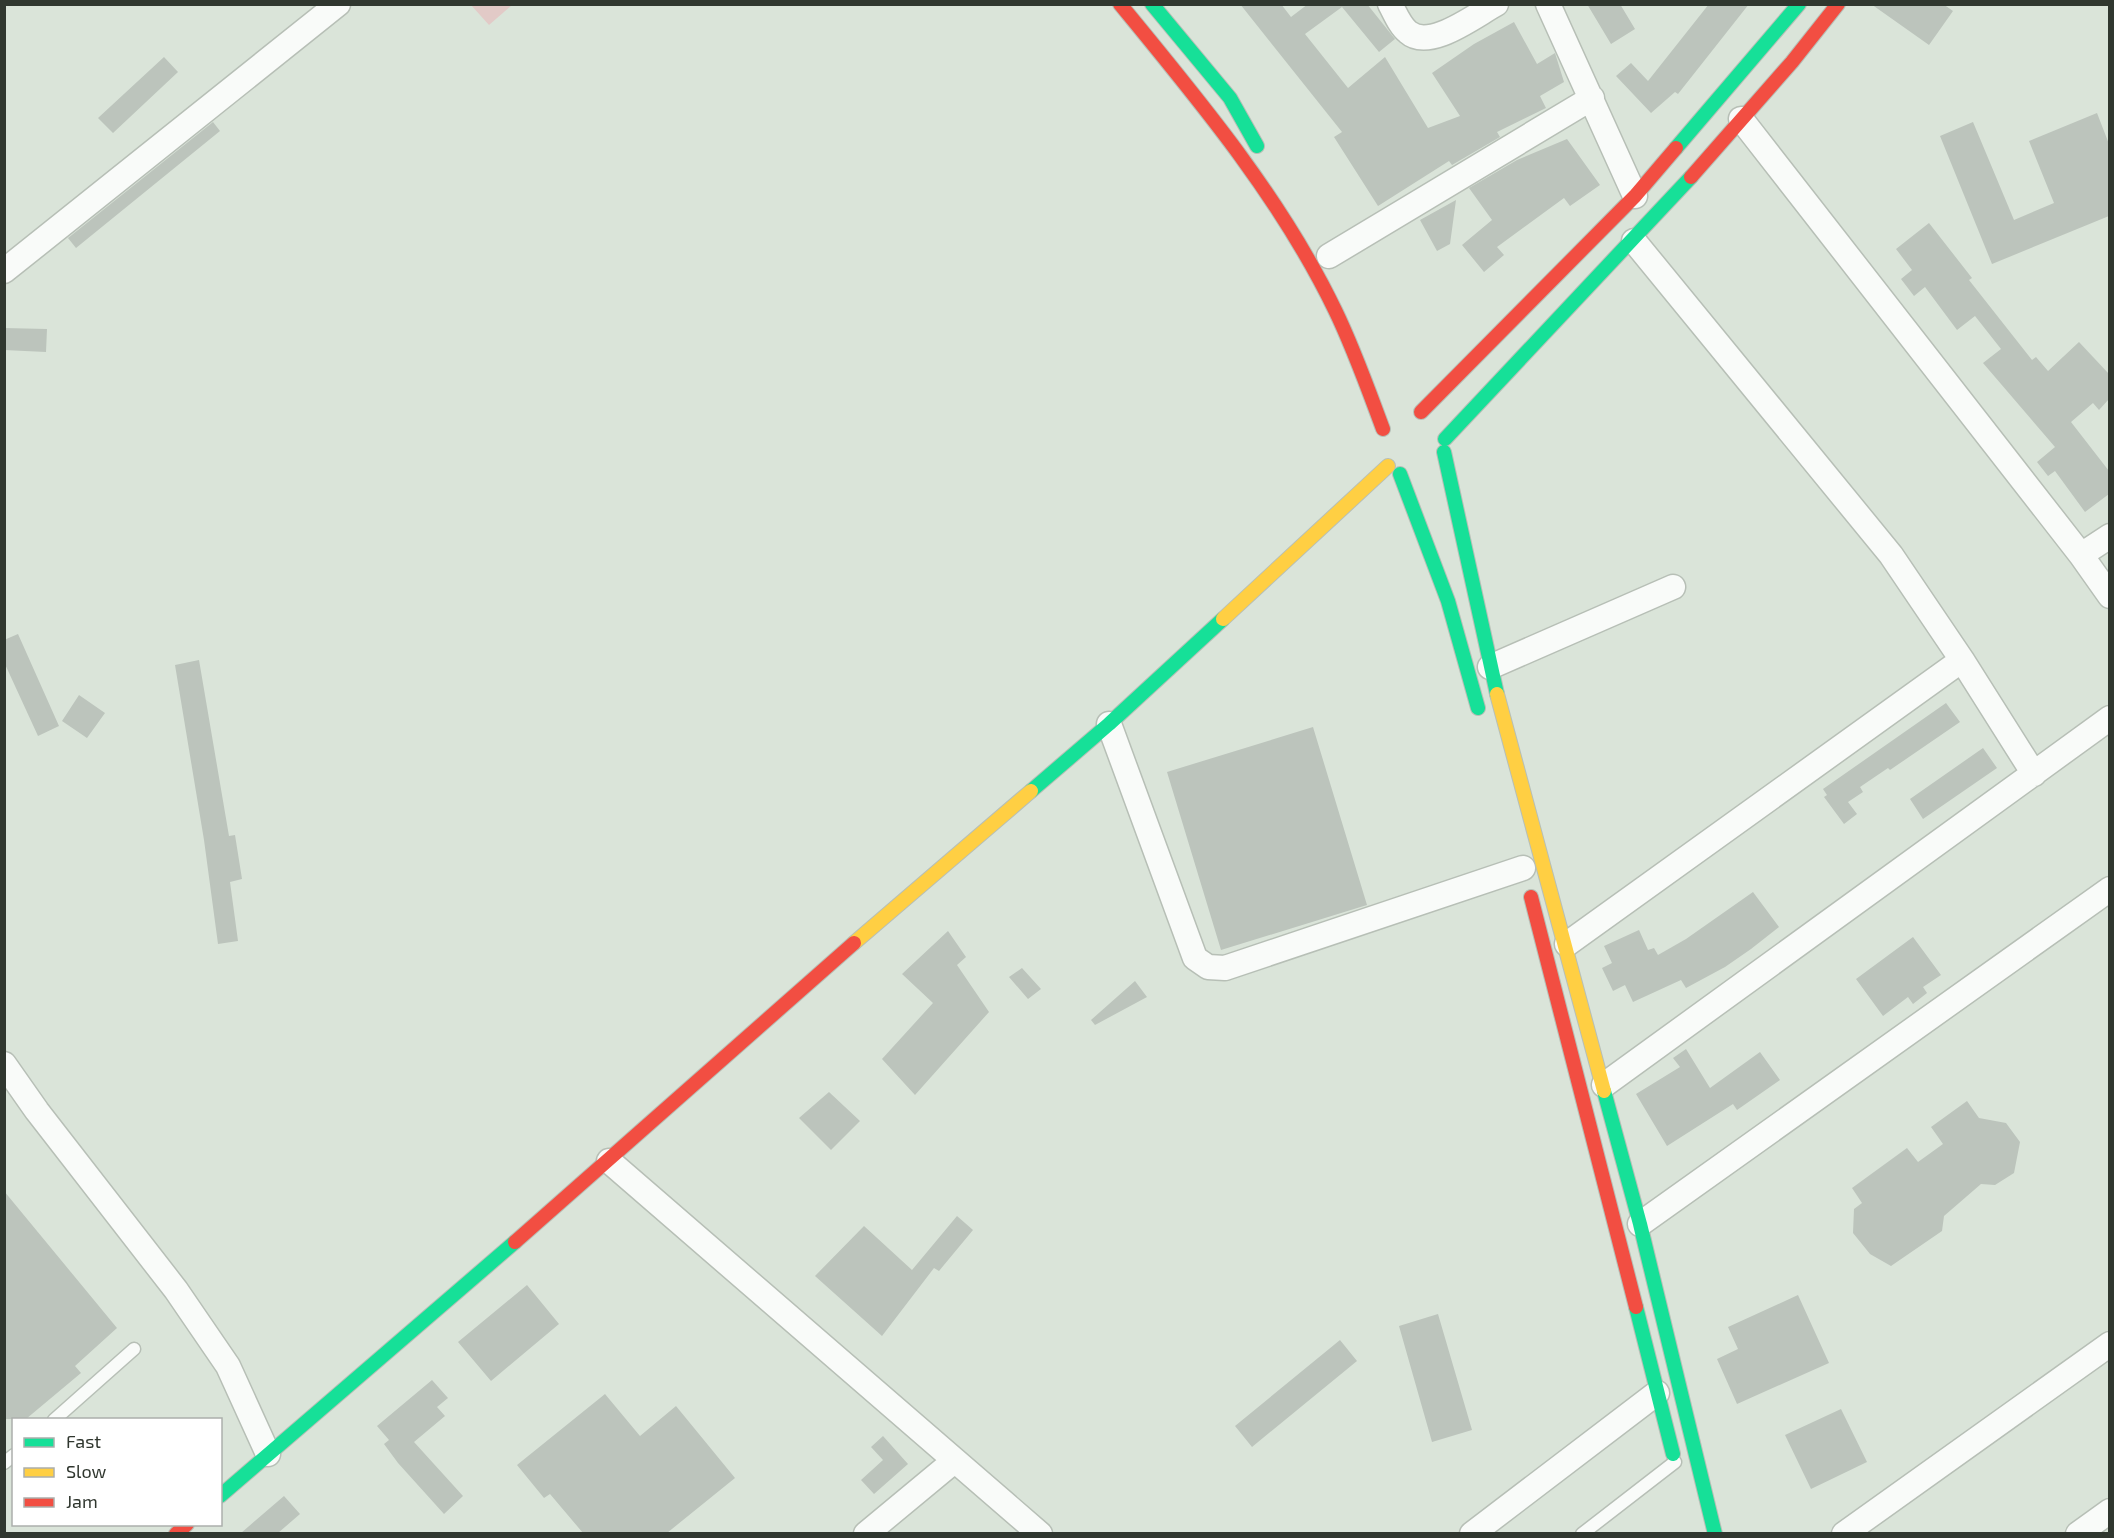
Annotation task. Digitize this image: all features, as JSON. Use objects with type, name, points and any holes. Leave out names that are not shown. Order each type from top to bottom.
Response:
[{"type":"main road","points":[[1120,4],[1212,116],[1259,178],[1303,246],[1344,326],[1383,448],[1406,475],[1448,601],[1482,723]]},
{"type":"main road","points":[[1152,4],[1230,98],[1264,160]]},
{"type":"main road","points":[[1430,418],[1635,196],[1799,4]]},
{"type":"main road","points":[[1432,470],[1444,446],[1521,355],[1634,241],[1838,4]]},
{"type":"main road","points":[[222,1494],[609,1161],[823,970],[1109,724],[1383,448],[1399,414],[1430,418]]},
{"type":"main road","points":[[1430,418],[1444,446],[1490,667],[1604,1085],[1715,1533]]},
{"type":"main road","points":[[1522,863],[1680,1482]]},
{"type":"street","points":[[4,271],[338,4]]},
{"type":"street","points":[[1390,4],[1407,32],[1418,38],[1433,39],[1496,4]]},
{"type":"street","points":[[1548,4],[1635,196]]},
{"type":"street","points":[[1328,256],[1592,98]]},
{"type":"street","points":[[1741,119],[2081,555],[2109,596]]},
{"type":"street","points":[[1634,241],[1890,555],[1962,660],[2034,774]]},
{"type":"street","points":[[2081,555],[2109,536]]},
{"type":"street","points":[[1490,667],[1673,587]]},
{"type":"street","points":[[1567,944],[1962,660]]},
{"type":"street","points":[[1604,1085],[2109,718]]},
{"type":"street","points":[[1109,724],[1195,958],[1208,967],[1225,968],[1522,863]]},
{"type":"street","points":[[1640,1224],[2109,889]]},
{"type":"street","points":[[4,1064],[37,1111],[176,1290],[222,1357],[268,1454]]},
{"type":"street","points":[[609,1161],[1040,1533]]},
{"type":"street","points":[[1844,1533],[2109,1344]]},
{"type":"street","points":[[1472,1533],[1657,1393]]},
{"type":"street","points":[[866,1533],[954,1461]]},
{"type":"street","points":[[2078,1533],[2109,1511]]},
{"type":"lane","points":[[55,1418],[134,1349]]},
{"type":"lane","points":[[1582,1533],[1675,1461]]},
{"type":"shaded area","points":[[471,5],[512,5],[489,25]]},
{"type":"building","points":[[1240,4],[1281,4],[1291,17],[1308,4],[1367,4],[1395,39],[1379,52],[1342,7],[1305,34],[1348,88],[1385,57],[1428,128],[1460,116],[1432,73],[1474,44],[1514,22],[1537,64],[1555,53],[1564,82],[1540,96],[1546,108],[1497,132],[1500,137],[1452,165],[1449,161],[1378,206],[1334,137],[1342,132]]},
{"type":"building","points":[[1587,4],[1620,4],[1635,29],[1611,44]]},
{"type":"building","points":[[1709,4],[1749,4],[1678,94],[1675,92],[1651,113],[1616,76],[1631,63],[1648,81]]},
{"type":"building","points":[[1871,4],[1943,4],[1953,11],[1929,45]]},
{"type":"building","points":[[164,57],[178,72],[113,133],[98,118]]},
{"type":"building","points":[[2097,113],[2109,144],[2109,216],[1992,264],[1940,136],[1973,122],[2014,220],[2054,203],[2029,141]]},
{"type":"building","points":[[213,122],[220,131],[76,248],[68,238]]},
{"type":"building","points":[[1567,139],[1600,185],[1570,206],[1564,198],[1497,247],[1504,255],[1484,272],[1462,245],[1492,220],[1469,188],[1517,160]]},
{"type":"building","points":[[1456,200],[1450,244],[1437,251],[1420,220]]},
{"type":"building","points":[[1929,223],[1972,278],[1969,280],[2032,360],[2036,357],[2048,371],[2079,342],[2109,374],[2109,399],[2099,410],[2093,403],[2071,422],[2109,471],[2109,494],[2085,512],[2055,471],[2048,476],[2037,462],[2055,447],[1983,363],[2001,349],[1975,316],[1957,330],[1925,287],[1914,296],[1901,279],[1912,270],[1896,249]]},
{"type":"building","points":[[4,328],[47,329],[46,352],[4,350]]},
{"type":"building","points":[[18,634],[59,726],[38,736],[4,662],[4,640]]},
{"type":"building","points":[[199,660],[229,836],[235,835],[242,879],[230,882],[238,941],[218,944],[204,840],[175,665]]},
{"type":"building","points":[[79,695],[105,713],[87,738],[62,721]]},
{"type":"building","points":[[1946,703],[1960,722],[1890,770],[1888,768],[1860,787],[1863,792],[1848,802],[1857,814],[1844,824],[1824,797],[1827,795],[1823,789]]},
{"type":"building","points":[[1313,727],[1367,905],[1221,950],[1167,772]]},
{"type":"building","points":[[1983,748],[1997,768],[1923,819],[1910,799]]},
{"type":"building","points":[[1753,892],[1779,927],[1751,949],[1725,967],[1686,988],[1681,980],[1633,1002],[1625,985],[1613,991],[1602,968],[1612,963],[1604,946],[1639,930],[1648,950],[1654,948],[1658,955],[1686,939]]},
{"type":"building","points":[[948,931],[966,957],[957,965],[989,1012],[915,1095],[882,1059],[933,1003],[902,974]]},
{"type":"building","points":[[1913,937],[1941,975],[1923,987],[1927,993],[1913,1004],[1908,997],[1883,1016],[1856,979]]},
{"type":"building","points":[[1022,968],[1041,989],[1028,999],[1009,977]]},
{"type":"building","points":[[1135,981],[1147,997],[1095,1025],[1091,1020]]},
{"type":"building","points":[[1686,1049],[1710,1088],[1760,1052],[1780,1080],[1737,1110],[1733,1104],[1667,1146],[1636,1094],[1680,1067],[1673,1058]]},
{"type":"building","points":[[829,1092],[860,1121],[831,1150],[799,1118]]},
{"type":"building","points":[[1967,1101],[1979,1118],[2006,1123],[2020,1142],[2014,1173],[1995,1185],[1981,1184],[1944,1216],[1942,1231],[1891,1266],[1870,1254],[1853,1233],[1854,1209],[1862,1203],[1852,1188],[1907,1148],[1918,1162],[1943,1144],[1931,1127]]},
{"type":"building","points":[[4,1191],[117,1328],[75,1366],[81,1373],[27,1418],[4,1419]]},
{"type":"building","points":[[957,1216],[973,1230],[939,1271],[934,1268],[882,1336],[815,1276],[864,1226],[912,1270]]},
{"type":"building","points":[[527,1285],[559,1324],[491,1381],[458,1342]]},
{"type":"building","points":[[1798,1295],[1829,1363],[1737,1404],[1717,1359],[1738,1349],[1728,1327]]},
{"type":"building","points":[[1438,1314],[1472,1430],[1432,1442],[1399,1326]]},
{"type":"building","points":[[1340,1340],[1357,1361],[1252,1447],[1235,1426]]},
{"type":"building","points":[[432,1380],[448,1398],[437,1407],[445,1416],[414,1442],[463,1496],[444,1514],[398,1463],[384,1444],[389,1440],[377,1426]]},
{"type":"building","points":[[605,1394],[640,1436],[676,1406],[735,1478],[667,1533],[583,1533],[550,1494],[544,1498],[517,1465]]},
{"type":"building","points":[[1841,1409],[1867,1462],[1811,1489],[1785,1435]]},
{"type":"building","points":[[883,1436],[908,1464],[874,1494],[861,1480],[883,1460],[871,1447]]},
{"type":"building","points":[[284,1496],[300,1514],[278,1533],[241,1533]]},
{"type":"traffic: fast","points":[[1152,4],[1230,98],[1257,146]]},
{"type":"traffic: fast","points":[[1676,148],[1799,4]]},
{"type":"traffic: fast","points":[[1445,439],[1691,177]]},
{"type":"traffic: fast","points":[[1444,452],[1497,694]]},
{"type":"traffic: fast","points":[[1400,474],[1448,601],[1478,708]]},
{"type":"traffic: fast","points":[[1031,791],[1109,724],[1223,619]]},
{"type":"traffic: fast","points":[[1604,1091],[1640,1224],[1715,1534]]},
{"type":"traffic: fast","points":[[222,1494],[515,1242]]},
{"type":"traffic: fast","points":[[1636,1307],[1673,1454]]},
{"type":"traffic: slow","points":[[1223,619],[1388,466]]},
{"type":"traffic: slow","points":[[1497,694],[1604,1091]]},
{"type":"traffic: slow","points":[[854,943],[1031,791]]},
{"type":"traffic: jam","points":[[1120,4],[1209,113],[1290,228],[1342,325],[1383,429]]},
{"type":"traffic: jam","points":[[1691,177],[1792,62],[1838,4]]},
{"type":"traffic: jam","points":[[1421,412],[1635,196],[1676,148]]},
{"type":"traffic: jam","points":[[1531,897],[1636,1307]]},
{"type":"traffic: jam","points":[[515,1242],[854,943]]},
{"type":"traffic: jam","points":[[176,1534],[185,1526]]}]
